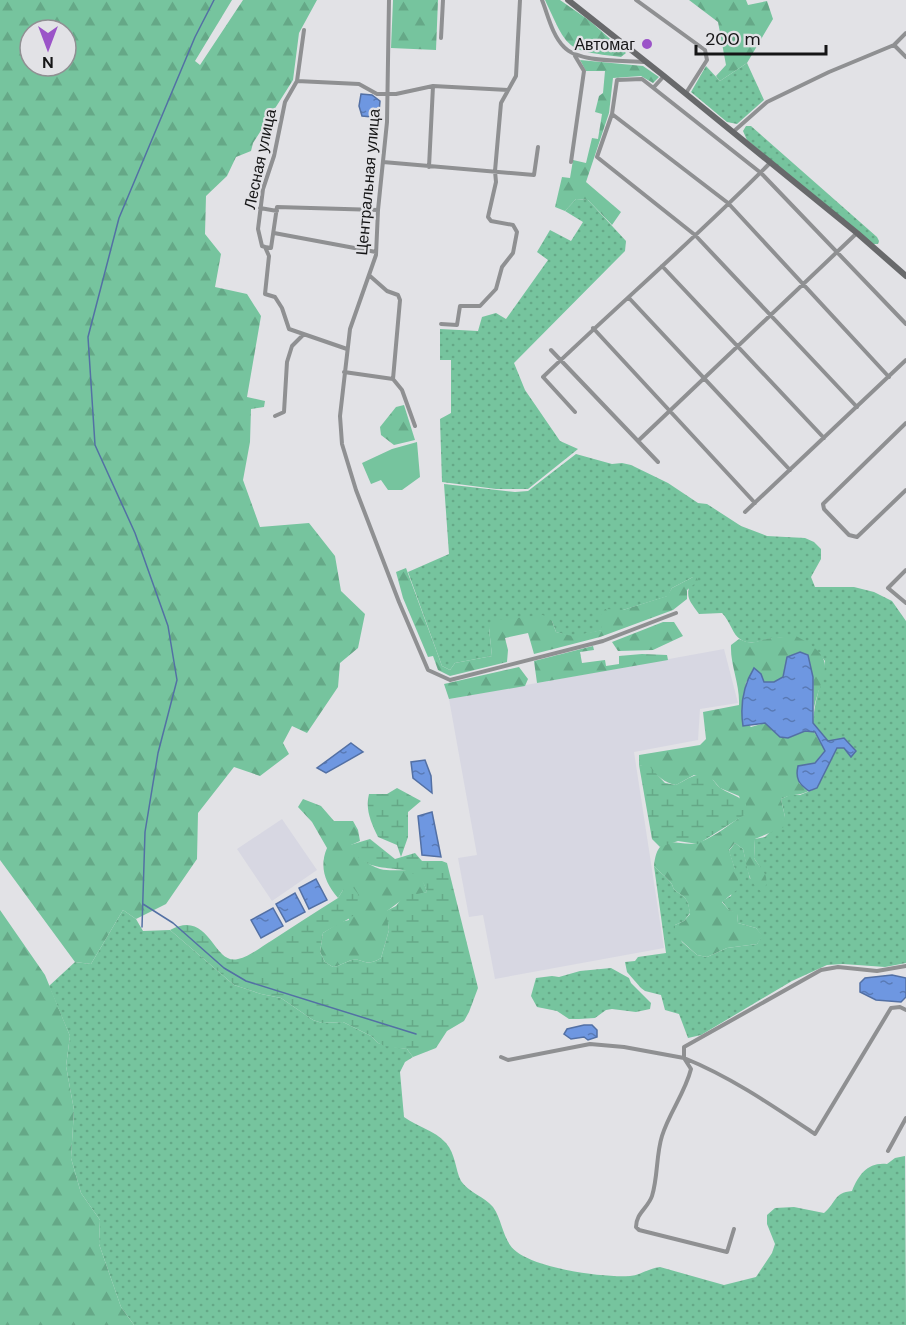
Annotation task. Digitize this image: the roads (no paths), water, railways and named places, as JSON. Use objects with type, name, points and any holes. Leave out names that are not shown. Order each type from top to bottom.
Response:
[{"type":"main road","points":[[568,0],[857,233],[906,276]]},
{"type":"street","name":"Центральная улица","points":[[389,0],[387,94],[376,252],[370,276],[350,329],[340,416],[342,444],[356,490],[428,670],[450,681],[603,641],[676,613]]},
{"type":"street","points":[[441,38],[443,0]]},
{"type":"street","points":[[441,324],[457,325],[460,306],[480,306],[496,289],[502,267],[513,253],[517,232],[513,225],[491,220],[488,217],[496,182],[501,103],[516,76],[520,0]]},
{"type":"street","points":[[542,0],[556,36],[564,48],[574,55],[584,71],[571,162]]},
{"type":"street","points":[[636,0],[705,50],[707,60],[686,94]]},
{"type":"street","name":"Лесная улица","points":[[304,30],[297,81],[285,102],[274,156],[263,189],[258,229],[261,246],[265,247],[268,256],[265,294],[275,297],[279,302],[289,329],[304,334]]},
{"type":"street","points":[[733,133],[767,102],[829,72],[894,45],[906,33]]},
{"type":"street","points":[[894,45],[906,57]]},
{"type":"street","points":[[574,55],[646,62]]},
{"type":"street","points":[[654,87],[664,76]]},
{"type":"street","points":[[857,407],[695,235],[597,158],[612,114],[616,80],[642,79],[760,173],[838,251],[906,324]]},
{"type":"street","points":[[297,81],[360,84],[377,94],[396,94],[433,86],[508,90]]},
{"type":"street","points":[[429,167],[433,86]]},
{"type":"street","points":[[612,114],[728,203],[889,377]]},
{"type":"street","points":[[383,162],[534,175],[538,147]]},
{"type":"street","points":[[575,412],[543,377],[770,163]]},
{"type":"street","points":[[265,247],[271,248],[278,207],[378,210]]},
{"type":"street","points":[[260,208],[277,211]]},
{"type":"street","points":[[274,232],[376,252]]},
{"type":"street","points":[[638,441],[857,233]]},
{"type":"street","points":[[662,266],[824,438]]},
{"type":"street","points":[[370,276],[387,291],[398,295],[400,300],[393,380]]},
{"type":"street","points":[[629,298],[790,470]]},
{"type":"street","points":[[594,328],[755,503]]},
{"type":"street","points":[[275,416],[284,412],[287,362],[292,346],[304,334],[347,349]]},
{"type":"street","points":[[551,350],[658,462]]},
{"type":"street","points":[[745,512],[906,360]]},
{"type":"street","points":[[344,372],[393,380],[402,390],[415,426]]},
{"type":"street","points":[[906,423],[823,504],[824,509],[849,535],[857,537],[906,490]]},
{"type":"street","points":[[906,570],[888,588],[906,603]]},
{"type":"street","points":[[734,1229],[728,1252],[639,1230],[636,1227],[638,1215],[646,1208],[652,1196],[662,1137],[691,1069],[684,1058],[684,1047],[821,970],[838,967],[877,971],[906,966]]},
{"type":"street","points":[[501,1057],[508,1060],[590,1044],[624,1047],[684,1058],[707,1067],[764,1100],[815,1134],[891,1008],[900,1007],[906,1010]]},
{"type":"street","points":[[888,1151],[906,1118]]},
{"type":"water","points":[[361,94],[372,95],[380,101],[379,112],[372,117],[362,116],[359,106]]},
{"type":"water","points":[[800,652],[808,655],[813,677],[813,723],[828,741],[844,738],[856,751],[851,757],[844,748],[837,748],[817,788],[809,791],[799,781],[797,771],[798,766],[815,763],[825,751],[815,732],[805,731],[788,738],[780,737],[765,723],[743,726],[742,719],[745,689],[754,668],[761,674],[764,682],[774,682],[783,677],[787,657]]},
{"type":"water","points":[[351,743],[363,752],[326,773],[317,768]]},
{"type":"water","points":[[425,760],[431,776],[432,793],[413,778],[411,762]]},
{"type":"water","points":[[432,812],[441,857],[422,855],[418,816]]},
{"type":"water","points":[[316,879],[327,900],[309,909],[299,888]]},
{"type":"water","points":[[295,893],[305,912],[286,922],[276,904]]},
{"type":"water","points":[[273,908],[283,926],[261,938],[251,920]]},
{"type":"water","points":[[892,975],[906,978],[906,997],[901,1002],[876,1000],[860,992],[860,983],[865,978]]},
{"type":"water","points":[[592,1025],[597,1030],[597,1037],[588,1040],[584,1037],[571,1039],[564,1034],[567,1029]]},
{"type":"waterway","points":[[142,927],[145,832],[158,753],[177,680],[168,626],[135,533],[95,445],[88,337],[119,218],[195,37],[214,0]]},
{"type":"waterway","points":[[143,904],[173,923],[224,968],[246,981],[416,1034]]},
{"type":"place","name":"Автомаг","points":[[647,44]]}]
